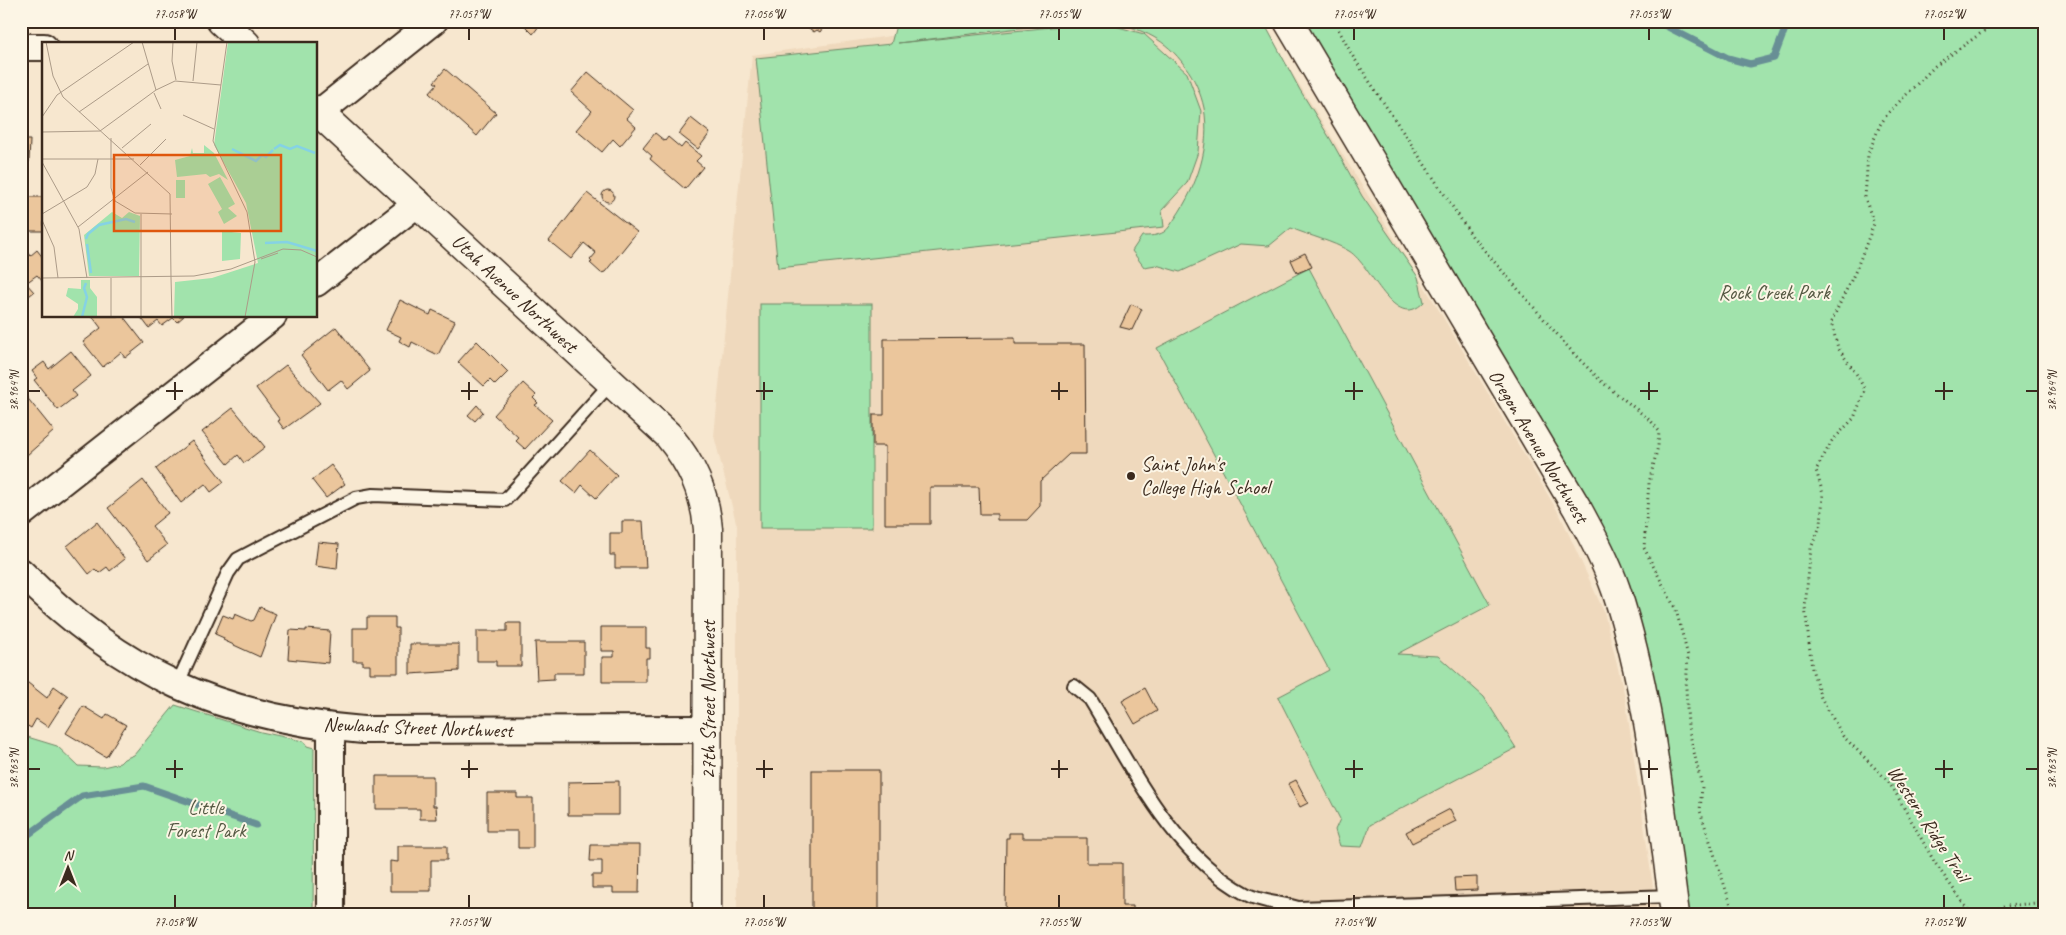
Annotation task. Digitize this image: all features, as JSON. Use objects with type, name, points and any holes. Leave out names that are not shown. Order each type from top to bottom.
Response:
[{"type":"street","points":[[221,21],[244,42]]},
{"type":"street","points":[[318,111],[434,21]]},
{"type":"street","name":"Oregon Avenue Northwest","points":[[1288,21],[1577,508],[1609,571],[1621,607],[1635,661],[1650,743],[1674,905]]},
{"type":"street","points":[[21,47],[42,47]]},
{"type":"street","name":"Utah Avenue Northwest","points":[[318,111],[668,435],[685,458],[701,487]]},
{"type":"street","points":[[318,280],[418,203]]},
{"type":"street","points":[[21,514],[270,318]]},
{"type":"street","name":"27th Street Northwest","points":[[701,487],[708,529],[707,914]]},
{"type":"street","name":"Newlands Street Northwest","points":[[21,572],[104,644],[141,667],[177,685],[231,707],[295,722],[331,727],[402,731],[708,729]]},
{"type":"street","points":[[331,727],[331,914]]},
{"type":"lane","points":[[177,685],[228,573],[238,559],[356,498],[373,495],[505,500],[612,382]]},
{"type":"lane","points":[[1074,686],[1090,699],[1163,818],[1204,866],[1247,895],[1281,909],[1674,905]]},
{"type":"path","points":[[1334,21],[1352,55],[1472,236],[1575,355],[1602,382],[1651,421],[1659,431],[1658,446],[1648,483],[1644,548],[1676,610],[1688,656],[1686,688],[1688,726],[1702,787],[1700,811],[1734,914]]},
{"type":"path","name":"Western Ridge Trail","points":[[1971,914],[1935,863],[1894,790],[1886,779],[1844,736],[1821,698],[1812,669],[1805,607],[1811,548],[1821,524],[1823,494],[1816,470],[1832,441],[1854,418],[1865,390],[1857,374],[1838,348],[1831,322],[1856,270],[1874,224],[1865,198],[1868,154],[1880,125],[1888,113],[1935,66],[1998,21]]},
{"type":"path","points":[[1979,914],[2007,906],[2045,902]]},
{"type":"shaded area","name":"Saint John's College High School","points":[[999,21],[1260,21],[1437,307],[1561,517],[1604,612],[1625,697],[1657,914],[737,914],[737,526],[714,436],[752,55]]},
{"type":"green space","points":[[907,21],[1076,21],[898,43],[1100,22],[1144,34],[1187,73],[1201,111],[1198,152],[1187,183],[1162,210],[1164,227],[778,268],[756,58],[891,44],[896,25]]},
{"type":"green space","points":[[1112,21],[1263,21],[1300,90],[1331,140],[1362,196],[1418,277],[1424,302],[1413,309],[1403,309],[1393,303],[1358,258],[1349,251],[1291,228],[1269,246],[1241,244],[1180,272],[1156,265],[1144,267],[1132,251],[1142,236],[1151,236],[1164,232],[1184,205],[1196,179],[1204,151],[1206,122],[1199,91],[1188,70],[1177,56],[1162,42],[1144,32]]},
{"type":"green space","name":"Rock Creek Park","points":[[1295,21],[2045,21],[2045,914],[1689,914],[1645,653]]},
{"type":"green space","points":[[1309,268],[1490,605],[1397,654],[1438,656],[1484,697],[1516,748],[1370,825],[1362,847],[1340,846],[1335,830],[1340,819],[1278,697],[1329,670],[1157,348]]},
{"type":"green space","points":[[760,304],[872,304],[872,528],[760,528]]},
{"type":"green space","name":"Little Forest Park","points":[[175,705],[261,732],[303,741],[307,746],[314,748],[313,914],[21,914],[21,735],[57,746],[78,766],[103,767],[120,763],[134,755]]},
{"type":"building","points":[[520,21],[543,21],[533,34]]},
{"type":"building","points":[[828,21],[820,32],[817,30],[814,32],[801,22]]},
{"type":"building","points":[[445,69],[496,113],[477,136],[429,93],[437,84],[434,82]]},
{"type":"building","points":[[588,72],[633,110],[626,118],[636,127],[620,146],[613,139],[602,152],[576,130],[592,111],[571,92]]},
{"type":"building","points":[[21,102],[23,111],[27,111],[26,140],[30,140],[29,162],[21,162]]},
{"type":"building","points":[[691,118],[710,133],[698,149],[679,134]]},
{"type":"building","points":[[655,133],[665,141],[668,137],[681,148],[685,143],[701,156],[696,161],[703,167],[685,189],[650,159],[652,156],[643,148]]},
{"type":"building","points":[[606,190],[610,190],[614,196],[610,202],[606,202],[602,198],[602,194]]},
{"type":"building","points":[[587,193],[637,232],[605,272],[601,273],[590,263],[592,262],[590,260],[596,253],[584,243],[571,259],[549,241]]},
{"type":"building","points":[[21,197],[42,197],[42,231],[21,231]]},
{"type":"building","points":[[37,250],[42,256],[42,281],[37,275],[26,283],[34,292],[21,302],[21,257],[27,252],[30,256]]},
{"type":"building","points":[[1305,253],[1312,267],[1297,273],[1291,260]]},
{"type":"building","points":[[400,300],[430,315],[432,310],[455,321],[438,355],[412,342],[410,347],[399,341],[401,337],[386,330]]},
{"type":"building","points":[[1131,304],[1142,309],[1132,330],[1120,327]]},
{"type":"building","points":[[94,318],[125,318],[144,343],[125,358],[121,352],[103,367],[83,342],[101,328]]},
{"type":"building","points":[[142,318],[173,318],[162,326],[158,321],[149,328]]},
{"type":"building","points":[[173,318],[182,318],[177,322]]},
{"type":"building","points":[[336,327],[370,371],[348,389],[341,380],[328,390],[301,355]]},
{"type":"building","points":[[1015,338],[1015,344],[1085,344],[1086,454],[1069,454],[1040,481],[1040,506],[1027,520],[997,520],[997,514],[980,514],[979,487],[930,487],[930,524],[885,524],[885,446],[873,446],[873,415],[884,415],[884,339]]},
{"type":"building","points":[[477,341],[508,372],[495,385],[490,380],[484,386],[458,362]]},
{"type":"building","points":[[71,351],[91,376],[72,391],[76,396],[58,410],[34,380],[37,378],[32,371],[44,362],[49,369]]},
{"type":"building","points":[[286,365],[320,403],[284,429],[278,421],[280,420],[256,388]]},
{"type":"building","points":[[523,383],[536,395],[533,398],[538,403],[535,405],[552,420],[525,449],[516,441],[519,438],[494,415]]},
{"type":"building","points":[[21,390],[54,431],[27,455],[21,448]]},
{"type":"building","points":[[477,405],[483,412],[475,421],[468,415]]},
{"type":"building","points":[[233,408],[265,447],[244,463],[238,455],[228,464],[202,432]]},
{"type":"building","points":[[192,441],[224,482],[211,492],[205,484],[181,503],[156,469]]},
{"type":"building","points":[[590,450],[617,475],[596,498],[582,485],[576,493],[562,481]]},
{"type":"building","points":[[331,465],[345,484],[326,498],[312,480]]},
{"type":"building","points":[[143,480],[168,513],[152,526],[167,545],[148,560],[108,508]]},
{"type":"building","points":[[622,521],[643,521],[646,568],[615,568],[615,555],[610,555],[610,533],[622,533]]},
{"type":"building","points":[[97,522],[125,559],[110,571],[107,567],[99,573],[95,569],[89,574],[67,546]]},
{"type":"building","points":[[318,542],[339,544],[337,569],[315,566]]},
{"type":"building","points":[[260,607],[276,614],[260,657],[223,640],[224,638],[215,634],[223,615],[233,619],[235,614],[251,621],[254,620]]},
{"type":"building","points":[[367,617],[395,617],[395,628],[398,628],[398,673],[370,673],[370,665],[363,665],[363,661],[353,661],[353,628],[367,628]]},
{"type":"building","points":[[507,623],[521,623],[521,666],[496,666],[496,661],[477,661],[477,631],[507,631]]},
{"type":"building","points":[[601,627],[646,627],[646,648],[650,648],[650,658],[646,658],[646,682],[602,682],[602,657],[614,657],[614,651],[601,651]]},
{"type":"building","points":[[306,629],[330,631],[328,663],[288,659],[290,630],[306,631]]},
{"type":"building","points":[[535,642],[584,642],[584,673],[554,673],[554,679],[537,680]]},
{"type":"building","points":[[410,644],[459,644],[459,671],[410,674]]},
{"type":"building","points":[[23,679],[47,698],[54,686],[68,696],[48,727],[36,719],[31,728],[21,722]]},
{"type":"building","points":[[1145,688],[1157,711],[1135,724],[1122,701]]},
{"type":"building","points":[[83,706],[104,719],[107,714],[126,725],[106,757],[66,733]]},
{"type":"building","points":[[812,770],[879,770],[879,914],[812,914]]},
{"type":"building","points":[[376,776],[433,776],[433,806],[436,806],[437,819],[420,819],[420,809],[376,809]]},
{"type":"building","points":[[1296,780],[1308,803],[1300,807],[1288,784]]},
{"type":"building","points":[[619,781],[619,815],[568,815],[568,782]]},
{"type":"building","points":[[487,793],[517,793],[517,798],[533,798],[533,848],[518,848],[518,831],[487,831]]},
{"type":"building","points":[[1450,809],[1456,821],[1412,843],[1406,832]]},
{"type":"building","points":[[1009,833],[1022,833],[1022,838],[1087,838],[1087,863],[1122,863],[1122,906],[1133,906],[1133,914],[1005,914],[1006,838],[1009,838]]},
{"type":"building","points":[[591,845],[640,845],[639,893],[613,893],[613,888],[592,888],[592,875],[602,875],[602,861],[590,861]]},
{"type":"building","points":[[398,846],[447,846],[447,860],[431,860],[431,891],[390,891],[390,861],[398,862]]},
{"type":"building","points":[[1477,877],[1477,890],[1455,891],[1454,878]]},
{"type":"building","points":[[588,909],[639,909],[639,914],[588,914]]},
{"type":"waterway","points":[[1656,21],[1728,58],[1750,64],[1774,58],[1788,21]]},
{"type":"waterway","points":[[21,835],[25,837],[82,796],[144,786],[256,825]]},
{"type":"place","name":"Saint John's College High School","points":[[1131,476]]}]
